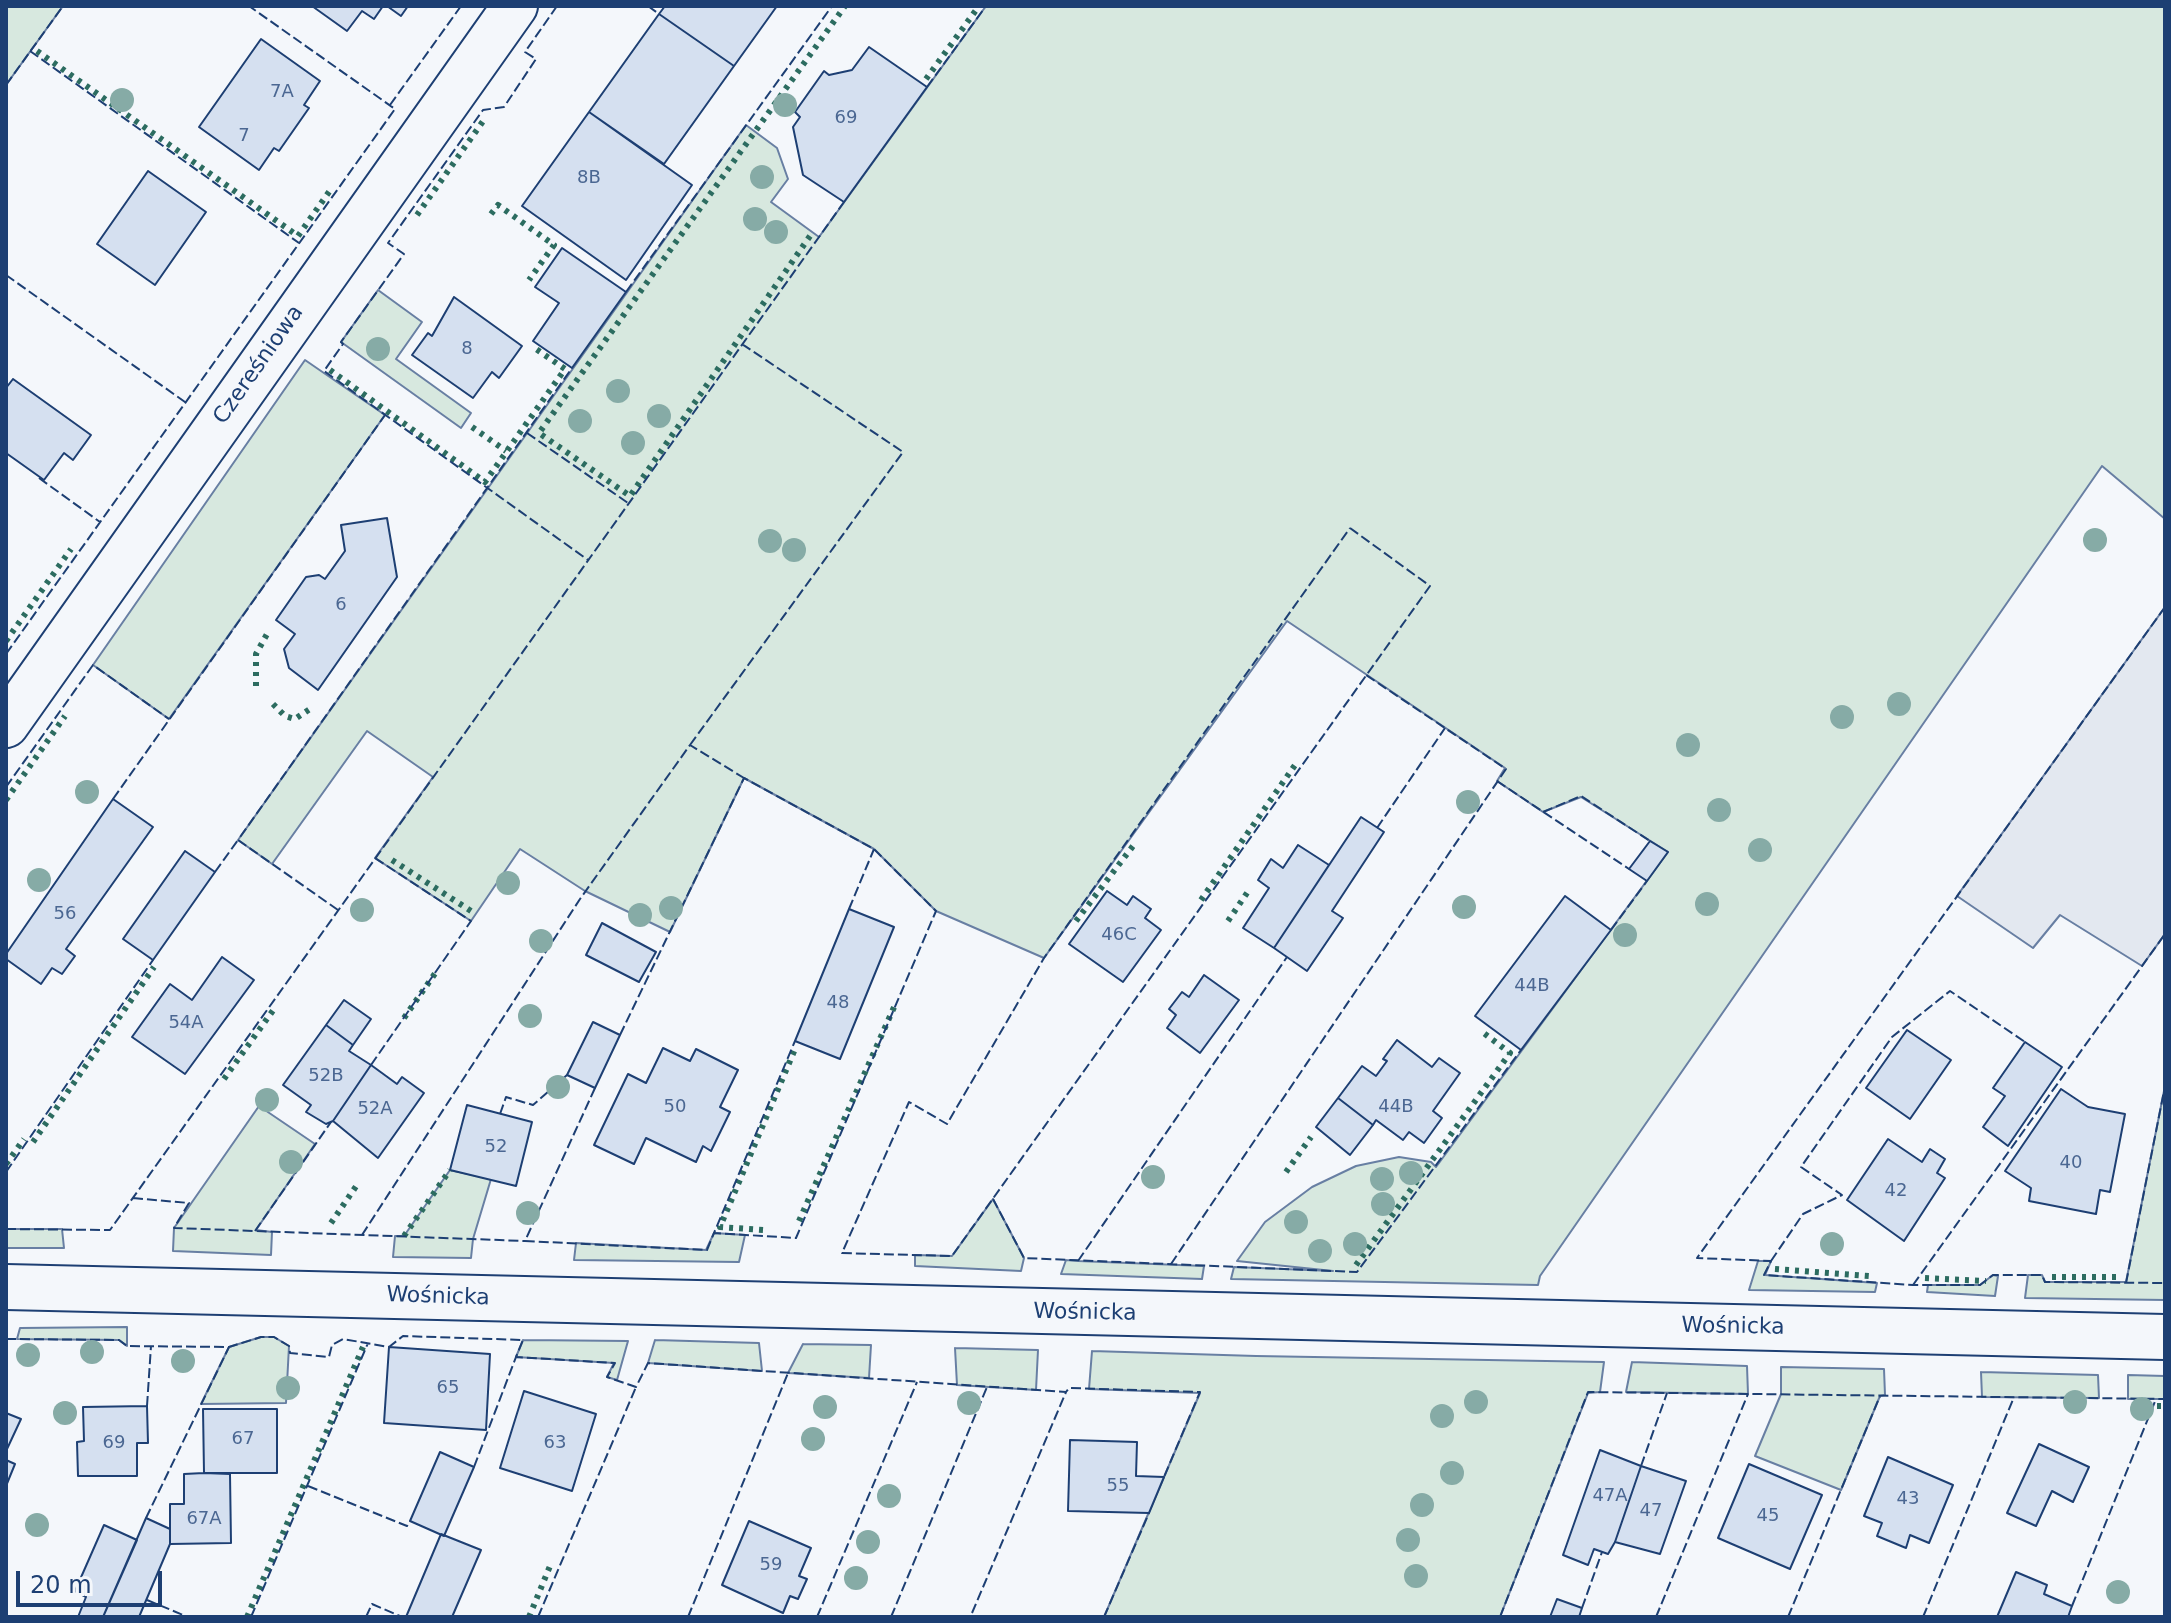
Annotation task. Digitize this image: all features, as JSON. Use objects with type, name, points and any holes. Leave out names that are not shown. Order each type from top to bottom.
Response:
[{"type":"street","name":"Czereśniowa","points":[[6,725],[515,6]]},
{"type":"street","name":"Wośnicka","points":[[6,1287],[2165,1337]]},
{"type":"shaded area","points":[[6,6],[63,6],[6,85]]},
{"type":"shaded area","points":[[986,6],[2165,6],[2165,519],[2102,466],[1540,1276],[1538,1285],[1231,1279],[1234,1267],[1333,1271],[1237,1261],[1265,1222],[1312,1187],[1356,1166],[1399,1157],[1431,1162],[1436,1167],[1668,852],[1581,797],[1543,812],[1497,781],[1505,768],[1287,621],[1044,958],[936,911],[874,849],[744,778],[670,932],[585,891],[520,849],[471,921],[375,858],[433,777],[367,731],[272,864],[238,840],[746,125],[777,148],[788,179],[771,202],[819,237]]},
{"type":"shaded area","points":[[378,290],[422,322],[396,359],[471,413],[461,428],[341,342]]},
{"type":"shaded area","points":[[305,360],[385,415],[169,719],[93,665]]},
{"type":"shaded area","points":[[2165,607],[2165,934],[2142,966],[2060,915],[2033,948],[1957,896]]},
{"type":"shaded area","points":[[2165,1086],[2165,1300],[2025,1298],[2028,1275],[2042,1275],[2045,1282],[2126,1282]]},
{"type":"shaded area","points":[[259,1106],[315,1144],[256,1230],[272,1232],[271,1255],[173,1251],[174,1228]]},
{"type":"shaded area","points":[[450,1170],[491,1179],[473,1239],[471,1258],[393,1257],[395,1236],[404,1236]]},
{"type":"shaded area","points":[[993,1199],[1024,1258],[1021,1271],[915,1266],[915,1255],[952,1256]]},
{"type":"shaded area","points":[[6,1229],[62,1229],[64,1248],[6,1248]]},
{"type":"shaded area","points":[[714,1233],[745,1235],[739,1262],[574,1260],[576,1243],[706,1250]]},
{"type":"shaded area","points":[[1066,1260],[1204,1266],[1202,1279],[1061,1274]]},
{"type":"shaded area","points":[[1758,1261],[1771,1261],[1765,1275],[1877,1283],[1875,1292],[1749,1290]]},
{"type":"shaded area","points":[[1993,1275],[1998,1276],[1995,1296],[1927,1292],[1928,1285],[1980,1285]]},
{"type":"shaded area","points":[[127,1327],[127,1346],[119,1340],[17,1339],[20,1328]]},
{"type":"shaded area","points":[[261,1337],[274,1337],[289,1346],[286,1403],[201,1404],[229,1347]]},
{"type":"shaded area","points":[[523,1340],[628,1341],[617,1380],[607,1377],[614,1363],[516,1357]]},
{"type":"shaded area","points":[[655,1340],[759,1343],[762,1371],[648,1363]]},
{"type":"shaded area","points":[[803,1344],[871,1345],[869,1378],[788,1373]]},
{"type":"shaded area","points":[[955,1348],[1038,1350],[1036,1390],[957,1385]]},
{"type":"shaded area","points":[[1092,1351],[1604,1362],[1600,1392],[1588,1393],[1500,1617],[1104,1617],[1200,1393],[1089,1389]]},
{"type":"shaded area","points":[[1632,1362],[1747,1366],[1748,1394],[1626,1392]]},
{"type":"shaded area","points":[[1781,1367],[1884,1369],[1885,1395],[1880,1396],[1841,1490],[1755,1456],[1781,1394]]},
{"type":"shaded area","points":[[1981,1372],[2098,1375],[2099,1398],[1982,1397]]},
{"type":"shaded area","points":[[2128,1375],[2165,1376],[2165,1399],[2128,1399]]},
{"type":"building","points":[[312,6],[383,6],[374,19],[362,11],[347,31]]},
{"type":"building","points":[[387,6],[408,6],[401,16]]},
{"type":"building","points":[[665,6],[777,6],[734,66],[659,14]]},
{"type":"building","points":[[659,14],[734,66],[664,164],[589,112]]},
{"type":"building","points":[[261,39],[320,81],[304,105],[309,108],[279,151],[274,148],[259,170],[199,127]]},
{"type":"building","points":[[869,47],[927,87],[844,202],[803,175],[793,127],[800,117],[795,112],[824,71],[829,75],[852,70]]},
{"type":"building","points":[[589,112],[692,185],[626,280],[522,206]]},
{"type":"building","points":[[148,171],[206,212],[155,285],[97,244]]},
{"type":"building","points":[[562,248],[626,292],[572,368],[533,341],[559,303],[535,287]]},
{"type":"building","points":[[454,297],[522,346],[499,378],[492,372],[473,398],[412,355],[428,333],[432,336]]},
{"type":"building","points":[[13,379],[91,435],[73,460],[64,453],[44,480],[6,453],[6,388]]},
{"type":"building","points":[[387,518],[397,577],[318,690],[289,668],[284,649],[295,634],[276,620],[306,577],[319,575],[325,579],[345,551],[341,525]]},
{"type":"building","points":[[113,799],[153,827],[66,949],[75,956],[62,974],[52,968],[41,984],[6,959],[6,954]]},
{"type":"building","points":[[1361,817],[1384,832],[1332,911],[1343,918],[1307,971],[1274,948]]},
{"type":"building","points":[[1650,841],[1668,852],[1647,881],[1629,869]]},
{"type":"building","points":[[1298,845],[1329,865],[1274,948],[1243,928],[1269,888],[1258,880],[1271,859],[1283,868]]},
{"type":"building","points":[[185,851],[215,872],[153,960],[123,939]]},
{"type":"building","points":[[1107,891],[1127,905],[1133,896],[1151,909],[1145,918],[1161,930],[1123,982],[1069,944]]},
{"type":"building","points":[[1565,896],[1611,930],[1521,1050],[1475,1016]]},
{"type":"building","points":[[849,909],[894,927],[840,1059],[795,1041]]},
{"type":"building","points":[[602,923],[656,952],[639,982],[586,955]]},
{"type":"building","points":[[222,957],[254,980],[185,1074],[132,1037],[170,984],[192,1000]]},
{"type":"building","points":[[1204,975],[1239,1000],[1200,1053],[1167,1028],[1176,1015],[1169,1009],[1182,992],[1189,997]]},
{"type":"building","points":[[344,1000],[371,1019],[353,1045],[326,1025]]},
{"type":"building","points":[[593,1022],[620,1035],[595,1088],[567,1075]]},
{"type":"building","points":[[326,1025],[353,1045],[349,1051],[371,1065],[333,1121],[326,1124],[306,1112],[311,1105],[283,1085]]},
{"type":"building","points":[[1907,1030],[1951,1060],[1910,1119],[1866,1088]]},
{"type":"building","points":[[1397,1040],[1432,1067],[1439,1058],[1460,1073],[1433,1111],[1442,1118],[1424,1143],[1409,1132],[1403,1140],[1376,1120],[1373,1125],[1338,1098],[1362,1066],[1376,1076],[1387,1061],[1383,1059]]},
{"type":"building","points":[[2025,1042],[2062,1067],[2008,1146],[1983,1127],[2005,1096],[1993,1088]]},
{"type":"building","points":[[663,1048],[690,1061],[696,1049],[738,1070],[720,1107],[730,1112],[711,1151],[703,1146],[696,1162],[646,1138],[634,1164],[594,1145],[628,1074],[646,1083]]},
{"type":"building","points":[[371,1065],[397,1084],[402,1077],[424,1093],[378,1158],[333,1121]]},
{"type":"building","points":[[2061,1089],[2088,1107],[2125,1114],[2110,1192],[2100,1190],[2096,1214],[2029,1201],[2031,1188],[2005,1171]]},
{"type":"building","points":[[1338,1098],[1373,1125],[1350,1155],[1316,1127]]},
{"type":"building","points":[[467,1105],[532,1122],[516,1186],[450,1170]]},
{"type":"building","points":[[1888,1139],[1922,1162],[1930,1149],[1945,1159],[1937,1173],[1945,1178],[1904,1241],[1847,1200]]},
{"type":"building","points":[[389,1347],[490,1354],[486,1430],[384,1423]]},
{"type":"building","points":[[524,1391],[596,1414],[572,1491],[500,1468]]},
{"type":"building","points":[[147,1406],[148,1443],[137,1443],[137,1476],[78,1476],[77,1442],[84,1441],[83,1407]]},
{"type":"building","points":[[203,1409],[277,1409],[277,1473],[204,1473]]},
{"type":"building","points":[[6,1413],[21,1419],[7,1449],[6,1448]]},
{"type":"building","points":[[1070,1440],[1137,1442],[1136,1476],[1164,1477],[1149,1513],[1068,1511]]},
{"type":"building","points":[[2039,1444],[2089,1467],[2073,1502],[2052,1491],[2036,1526],[2007,1513]]},
{"type":"building","points":[[1600,1450],[1641,1466],[1615,1542],[1608,1554],[1594,1549],[1588,1565],[1563,1555]]},
{"type":"building","points":[[440,1452],[474,1467],[444,1536],[410,1521]]},
{"type":"building","points":[[1888,1457],[1953,1485],[1929,1543],[1910,1535],[1906,1548],[1877,1536],[1882,1523],[1864,1516]]},
{"type":"building","points":[[6,1460],[15,1464],[6,1486]]},
{"type":"building","points":[[1749,1464],[1822,1495],[1790,1569],[1718,1538]]},
{"type":"building","points":[[1641,1466],[1686,1481],[1660,1554],[1615,1542]]},
{"type":"building","points":[[184,1474],[230,1474],[231,1543],[170,1544],[170,1504],[184,1504]]},
{"type":"building","points":[[146,1518],[170,1529],[170,1544],[139,1617],[103,1617]]},
{"type":"building","points":[[749,1521],[811,1548],[799,1576],[807,1579],[798,1599],[790,1596],[783,1613],[722,1585]]},
{"type":"building","points":[[104,1525],[137,1540],[103,1617],[78,1617],[86,1597],[75,1591]]},
{"type":"building","points":[[441,1534],[481,1550],[452,1617],[406,1617]]},
{"type":"building","points":[[2016,1572],[2047,1585],[2044,1594],[2072,1606],[2068,1617],[1997,1617]]},
{"type":"building","points":[[1557,1599],[1582,1608],[1579,1617],[1550,1617]]},
{"type":"hedge","points":[[810,236],[630,496],[539,433],[845,6]]},
{"type":"hedge","points":[[926,79],[979,6]]},
{"type":"hedge","points":[[37,51],[298,236],[331,189]]},
{"type":"hedge","points":[[417,215],[486,117]]},
{"type":"hedge","points":[[491,214],[498,205],[554,245],[529,280]]},
{"type":"hedge","points":[[330,370],[485,482],[565,369],[536,349]]},
{"type":"hedge","points":[[472,427],[506,451]]},
{"type":"hedge","points":[[6,641],[71,549]]},
{"type":"hedge","points":[[256,686],[256,654],[267,634]]},
{"type":"hedge","points":[[273,704],[285,716],[295,719],[313,707]]},
{"type":"hedge","points":[[6,800],[65,716]]},
{"type":"hedge","points":[[1201,900],[1295,765]]},
{"type":"hedge","points":[[1076,921],[1136,842]]},
{"type":"hedge","points":[[392,860],[471,911]]},
{"type":"hedge","points":[[1228,921],[1249,890]]},
{"type":"hedge","points":[[33,1142],[154,967]]},
{"type":"hedge","points":[[404,1018],[436,972]]},
{"type":"hedge","points":[[799,1221],[895,1005]]},
{"type":"hedge","points":[[224,1079],[274,1009]]},
{"type":"hedge","points":[[1356,1265],[1510,1053],[1481,1031]]},
{"type":"hedge","points":[[763,1230],[720,1227],[795,1049]]},
{"type":"hedge","points":[[1286,1172],[1311,1137]]},
{"type":"hedge","points":[[6,1164],[24,1139]]},
{"type":"hedge","points":[[404,1236],[450,1170]]},
{"type":"hedge","points":[[331,1223],[359,1182]]},
{"type":"hedge","points":[[1775,1269],[1869,1276]]},
{"type":"hedge","points":[[2052,1277],[2121,1277]]},
{"type":"hedge","points":[[1925,1278],[1986,1281]]},
{"type":"hedge","points":[[247,1617],[363,1347]]},
{"type":"hedge","points":[[2157,1406],[2165,1406]]},
{"type":"hedge","points":[[529,1617],[550,1566]]},
{"type":"fence","points":[[6,85],[63,6]]},
{"type":"fence","points":[[6,654],[395,109],[249,6]]},
{"type":"fence","points":[[390,105],[461,6]]},
{"type":"fence","points":[[557,6],[525,52],[536,59],[504,107],[483,110],[388,243],[404,254],[324,371],[588,560]]},
{"type":"fence","points":[[648,6],[659,14]]},
{"type":"fence","points":[[626,292],[832,6]]},
{"type":"fence","points":[[927,87],[986,6]]},
{"type":"fence","points":[[30,51],[299,243]]},
{"type":"fence","points":[[6,1229],[110,1230],[844,202]]},
{"type":"fence","points":[[6,275],[185,402]]},
{"type":"fence","points":[[690,745],[903,452],[742,344]]},
{"type":"fence","points":[[338,910],[238,840],[572,368]]},
{"type":"fence","points":[[113,799],[385,415]]},
{"type":"fence","points":[[527,433],[628,503]]},
{"type":"fence","points":[[39,478],[100,522]]},
{"type":"fence","points":[[1350,528],[1430,586],[952,1256],[842,1253],[909,1102],[947,1124],[1044,958],[1350,528]]},
{"type":"fence","points":[[2165,607],[1697,1258],[1771,1261],[1764,1275],[1913,1285],[1980,1285],[1993,1275],[2042,1275],[2045,1282],[2165,1283]]},
{"type":"fence","points":[[6,787],[93,665],[169,719]]},
{"type":"fence","points":[[1171,1264],[1506,769],[1366,675]]},
{"type":"fence","points":[[1377,828],[1445,728]]},
{"type":"fence","points":[[362,1235],[580,899],[690,745],[744,778]]},
{"type":"fence","points":[[620,1035],[744,778],[874,849],[936,911],[796,1238],[714,1233],[795,1041]]},
{"type":"fence","points":[[1497,781],[1629,869]]},
{"type":"fence","points":[[1543,812],[1581,796],[1650,841]]},
{"type":"fence","points":[[215,872],[238,840]]},
{"type":"fence","points":[[849,909],[874,849]]},
{"type":"fence","points":[[371,1065],[471,921],[375,858]]},
{"type":"fence","points":[[1611,930],[1647,881]]},
{"type":"fence","points":[[1913,1285],[2165,934]]},
{"type":"fence","points":[[1078,1261],[1287,957]]},
{"type":"fence","points":[[6,1172],[153,960]]},
{"type":"fence","points":[[1771,1261],[1803,1214],[1842,1195],[1801,1167],[1892,1037],[1950,991],[2025,1042]]},
{"type":"fence","points":[[993,1199],[1024,1258],[1357,1272],[1521,1050]]},
{"type":"fence","points":[[500,1114],[506,1097],[533,1105],[567,1075]]},
{"type":"fence","points":[[2126,1283],[2165,1086]]},
{"type":"fence","points":[[595,1088],[525,1241],[707,1250],[714,1233]]},
{"type":"fence","points":[[255,1231],[331,1122]]},
{"type":"fence","points":[[133,1198],[189,1203],[174,1228],[525,1241]]},
{"type":"fence","points":[[6,1339],[119,1340],[127,1346],[229,1347],[261,1337],[274,1337],[289,1346],[290,1353],[329,1357],[332,1345],[343,1339],[389,1347],[403,1336],[523,1340],[516,1357],[615,1363],[607,1377],[636,1387],[648,1363],[1066,1392],[1069,1388],[1200,1392],[1164,1477]]},
{"type":"fence","points":[[251,1617],[368,1343]]},
{"type":"fence","points":[[147,1406],[151,1346]]},
{"type":"fence","points":[[146,1518],[229,1347]]},
{"type":"fence","points":[[474,1467],[516,1357]]},
{"type":"fence","points":[[688,1617],[788,1373]]},
{"type":"fence","points":[[817,1617],[917,1382]]},
{"type":"fence","points":[[538,1617],[636,1387]]},
{"type":"fence","points":[[891,1617],[987,1387]]},
{"type":"fence","points":[[972,1613],[1066,1392]]},
{"type":"fence","points":[[1500,1617],[1588,1392],[2165,1399]]},
{"type":"fence","points":[[1641,1466],[1667,1393]]},
{"type":"fence","points":[[1656,1617],[1748,1394]]},
{"type":"fence","points":[[1788,1617],[1880,1396]]},
{"type":"fence","points":[[1923,1617],[2014,1397]]},
{"type":"fence","points":[[2072,1606],[2156,1399]]},
{"type":"fence","points":[[308,1486],[407,1526],[410,1521]]},
{"type":"fence","points":[[1104,1617],[1149,1513]]},
{"type":"fence","points":[[1582,1608],[1602,1552]]},
{"type":"fence","points":[[147,1600],[188,1617]]},
{"type":"fence","points":[[366,1617],[372,1604],[402,1617]]}]
